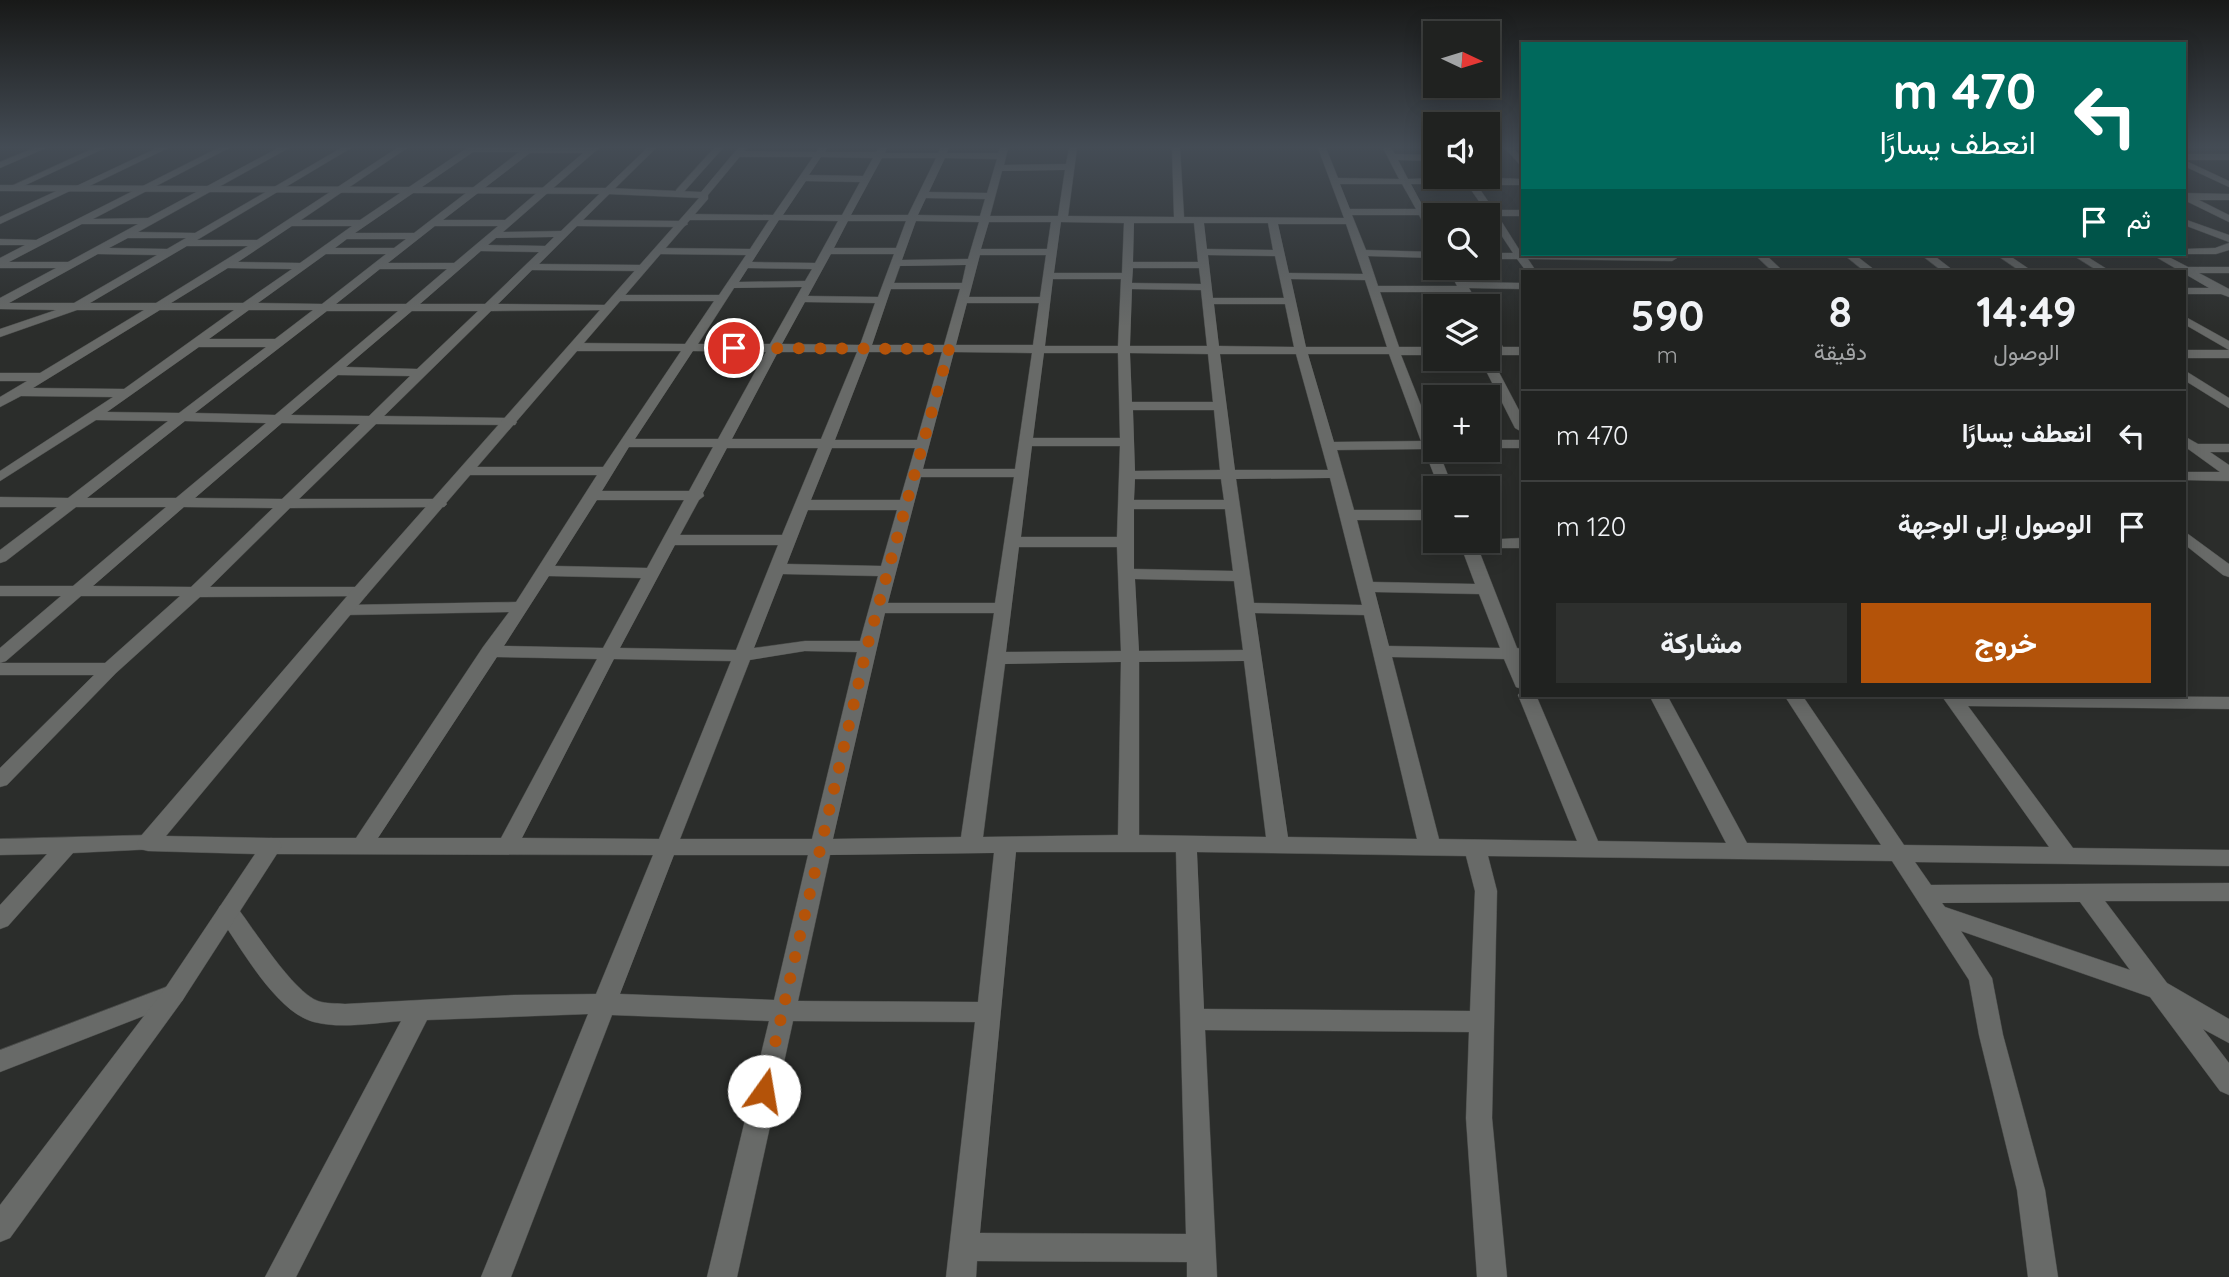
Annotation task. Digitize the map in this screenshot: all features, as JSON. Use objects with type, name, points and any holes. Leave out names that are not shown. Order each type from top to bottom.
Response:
[{"type":"street","points":[[0,221],[30,208]]},
{"type":"street","points":[[0,263],[108,208]]},
{"type":"street","points":[[0,304],[176,208]]},
{"type":"street","points":[[0,333],[77,306],[245,208]]},
{"type":"street","points":[[0,403],[316,208]]},
{"type":"street","points":[[0,477],[126,393],[386,208]]},
{"type":"street","points":[[0,558],[453,208]]},
{"type":"street","points":[[0,657],[524,208]]},
{"type":"street","points":[[0,780],[110,669],[193,594],[423,373],[590,208]]},
{"type":"street","points":[[148,844],[360,592],[698,208]]},
{"type":"street","points":[[362,846],[489,650],[521,607],[625,443],[784,208]]},
{"type":"street","points":[[507,847],[609,652],[673,540],[850,208]]},
{"type":"street","points":[[496,1277],[606,1004],[917,208]]},
{"type":"street","points":[[722,1277],[867,647],[986,208]]},
{"type":"street","points":[[971,844],[1015,542],[1044,300],[1061,208]]},
{"type":"street","points":[[1179,208],[1180,220]]},
{"type":"street","points":[[1343,208],[1423,422]]},
{"type":"street","points":[[1419,208],[1423,215]]},
{"type":"street","points":[[2207,208],[2213,211],[2225,230]]},
{"type":"street","points":[[2186,212],[2213,211]]},
{"type":"street","points":[[493,235],[568,228],[778,217],[1272,221],[1421,212]]},
{"type":"street","points":[[1500,213],[1521,213]]},
{"type":"street","points":[[2186,213],[2225,230]]},
{"type":"street","points":[[1128,843],[1130,657],[1125,542],[1128,475],[1124,350],[1129,220]]},
{"type":"street","points":[[1199,220],[1228,474],[1278,845]]},
{"type":"street","points":[[2186,221],[2197,220]]},
{"type":"street","points":[[80,222],[150,221]]},
{"type":"street","points":[[1272,221],[1301,350],[1367,587],[1430,847]]},
{"type":"street","points":[[2186,221],[2225,230]]},
{"type":"street","points":[[292,223],[364,223]]},
{"type":"street","points":[[434,223],[505,223]]},
{"type":"street","points":[[1500,224],[1521,255]]},
{"type":"street","points":[[127,235],[196,235]]},
{"type":"street","points":[[345,236],[417,236]]},
{"type":"street","points":[[0,243],[38,242]]},
{"type":"street","points":[[182,243],[260,243]]},
{"type":"street","points":[[2186,244],[2202,251]]},
{"type":"street","points":[[2186,253],[2229,246]]},
{"type":"street","points":[[477,248],[547,248]]},
{"type":"street","points":[[96,251],[166,252]]},
{"type":"street","points":[[324,251],[398,251]]},
{"type":"street","points":[[658,251],[755,251]]},
{"type":"street","points":[[826,251],[897,257],[973,257],[1052,252]]},
{"type":"street","points":[[1048,276],[1128,276],[1202,259],[1279,253]]},
{"type":"street","points":[[1362,253],[1423,255]]},
{"type":"street","points":[[1500,256],[1521,255]]},
{"type":"street","points":[[2186,255],[2212,270]]},
{"type":"street","points":[[1596,256],[1670,256],[1680,270]]},
{"type":"street","points":[[1596,256],[1607,270]]},
{"type":"street","points":[[1761,256],[1777,270]]},
{"type":"street","points":[[1851,256],[1870,270]]},
{"type":"street","points":[[1928,256],[1948,270]]},
{"type":"street","points":[[2003,256],[2025,270]]},
{"type":"street","points":[[2079,256],[2103,270]]},
{"type":"street","points":[[2161,256],[2227,292]]},
{"type":"street","points":[[0,263],[71,265]]},
{"type":"street","points":[[226,265],[303,266]]},
{"type":"street","points":[[746,265],[817,266]]},
{"type":"street","points":[[379,266],[456,266]]},
{"type":"street","points":[[529,267],[643,268]]},
{"type":"street","points":[[2187,270],[2229,271]]},
{"type":"street","points":[[1128,276],[1206,294],[1289,301]]},
{"type":"street","points":[[1284,276],[1463,287],[1521,286]]},
{"type":"street","points":[[1459,280],[1467,294]]},
{"type":"street","points":[[617,298],[807,284]]},
{"type":"street","points":[[2186,291],[2227,292]]},
{"type":"street","points":[[801,299],[884,293],[964,293],[1044,300]]},
{"type":"street","points":[[0,304],[608,309]]},
{"type":"street","points":[[2186,320],[2229,346]]},
{"type":"street","points":[[195,342],[278,343]]},
{"type":"street","points":[[577,347],[1423,351]]},
{"type":"street","points":[[1500,351],[1521,351]]},
{"type":"street","points":[[2186,354],[2229,354]]},
{"type":"street","points":[[335,370],[423,373]]},
{"type":"street","points":[[1492,371],[1521,426]]},
{"type":"street","points":[[2186,375],[2229,404]]},
{"type":"street","points":[[0,377],[41,377]]},
{"type":"street","points":[[17,392],[126,393]]},
{"type":"street","points":[[1126,406],[1221,406]]},
{"type":"street","points":[[90,416],[510,422]]},
{"type":"street","points":[[625,443],[826,441],[922,444]]},
{"type":"street","points":[[1026,442],[1127,442]]},
{"type":"street","points":[[1500,444],[1521,444]]},
{"type":"street","points":[[2190,444],[2229,448]]},
{"type":"street","points":[[2190,444],[2229,474]]},
{"type":"street","points":[[1328,446],[1423,445]]},
{"type":"street","points":[[468,471],[607,471]]},
{"type":"street","points":[[915,472],[1022,473]]},
{"type":"street","points":[[1128,475],[1336,474]]},
{"type":"street","points":[[2186,476],[2229,474]]},
{"type":"street","points":[[591,495],[696,496]]},
{"type":"street","points":[[0,502],[439,504]]},
{"type":"street","points":[[1128,505],[1233,503]]},
{"type":"street","points":[[802,505],[905,505]]},
{"type":"street","points":[[1348,516],[1423,515]]},
{"type":"street","points":[[2186,538],[2229,572]]},
{"type":"street","points":[[673,540],[787,541]]},
{"type":"street","points":[[1015,542],[1125,542]]},
{"type":"street","points":[[1500,542],[1521,542]]},
{"type":"street","points":[[1472,553],[1485,589],[1517,654],[1521,677]]},
{"type":"street","points":[[777,569],[888,571]]},
{"type":"street","points":[[544,571],[653,573]]},
{"type":"street","points":[[1127,574],[1242,576]]},
{"type":"street","points":[[1367,587],[1485,589]]},
{"type":"street","points":[[0,591],[193,594],[360,592]]},
{"type":"street","points":[[345,610],[521,607]]},
{"type":"street","points":[[879,608],[1005,608]]},
{"type":"street","points":[[1245,608],[1372,610]]},
{"type":"street","points":[[489,650],[740,656],[805,646],[867,647]]},
{"type":"street","points":[[1382,651],[1517,654]]},
{"type":"street","points":[[999,658],[1253,655]]},
{"type":"street","points":[[0,669],[110,669]]},
{"type":"street","points":[[1528,697],[1591,850]]},
{"type":"street","points":[[1659,697],[1740,850]]},
{"type":"street","points":[[1794,697],[1980,978],[1991,1035],[2031,1190],[2043,1277]]},
{"type":"street","points":[[1952,698],[2067,856]]},
{"type":"street","points":[[1952,698],[2229,703]]},
{"type":"street","points":[[0,847],[148,844],[822,847],[1128,843],[2229,858]]},
{"type":"street","points":[[0,920],[68,844]]},
{"type":"street","points":[[961,1277],[1006,844]]},
{"type":"street","points":[[1185,844],[1202,1277]]},
{"type":"street","points":[[0,1228],[174,994],[271,846]]},
{"type":"street","points":[[1475,848],[1486,891],[1479,1118],[1492,1277]]},
{"type":"street","points":[[1930,904],[2084,891],[2229,892]]},
{"type":"street","points":[[2084,891],[2229,1083]]},
{"type":"street","points":[[1930,904],[2157,989],[2229,1032]]},
{"type":"street","points":[[228,912],[284,987],[299,1002],[316,1012],[345,1014],[420,1009],[606,1004],[782,1011],[990,1012]]},
{"type":"street","points":[[0,1061],[174,994]]},
{"type":"street","points":[[280,1277],[420,1009]]},
{"type":"street","points":[[1192,1019],[1483,1022]]},
{"type":"street","points":[[964,1247],[1201,1248]]},
{"type":"route","points":[[734,348],[949,349],[867,647],[764,1091]]}]
